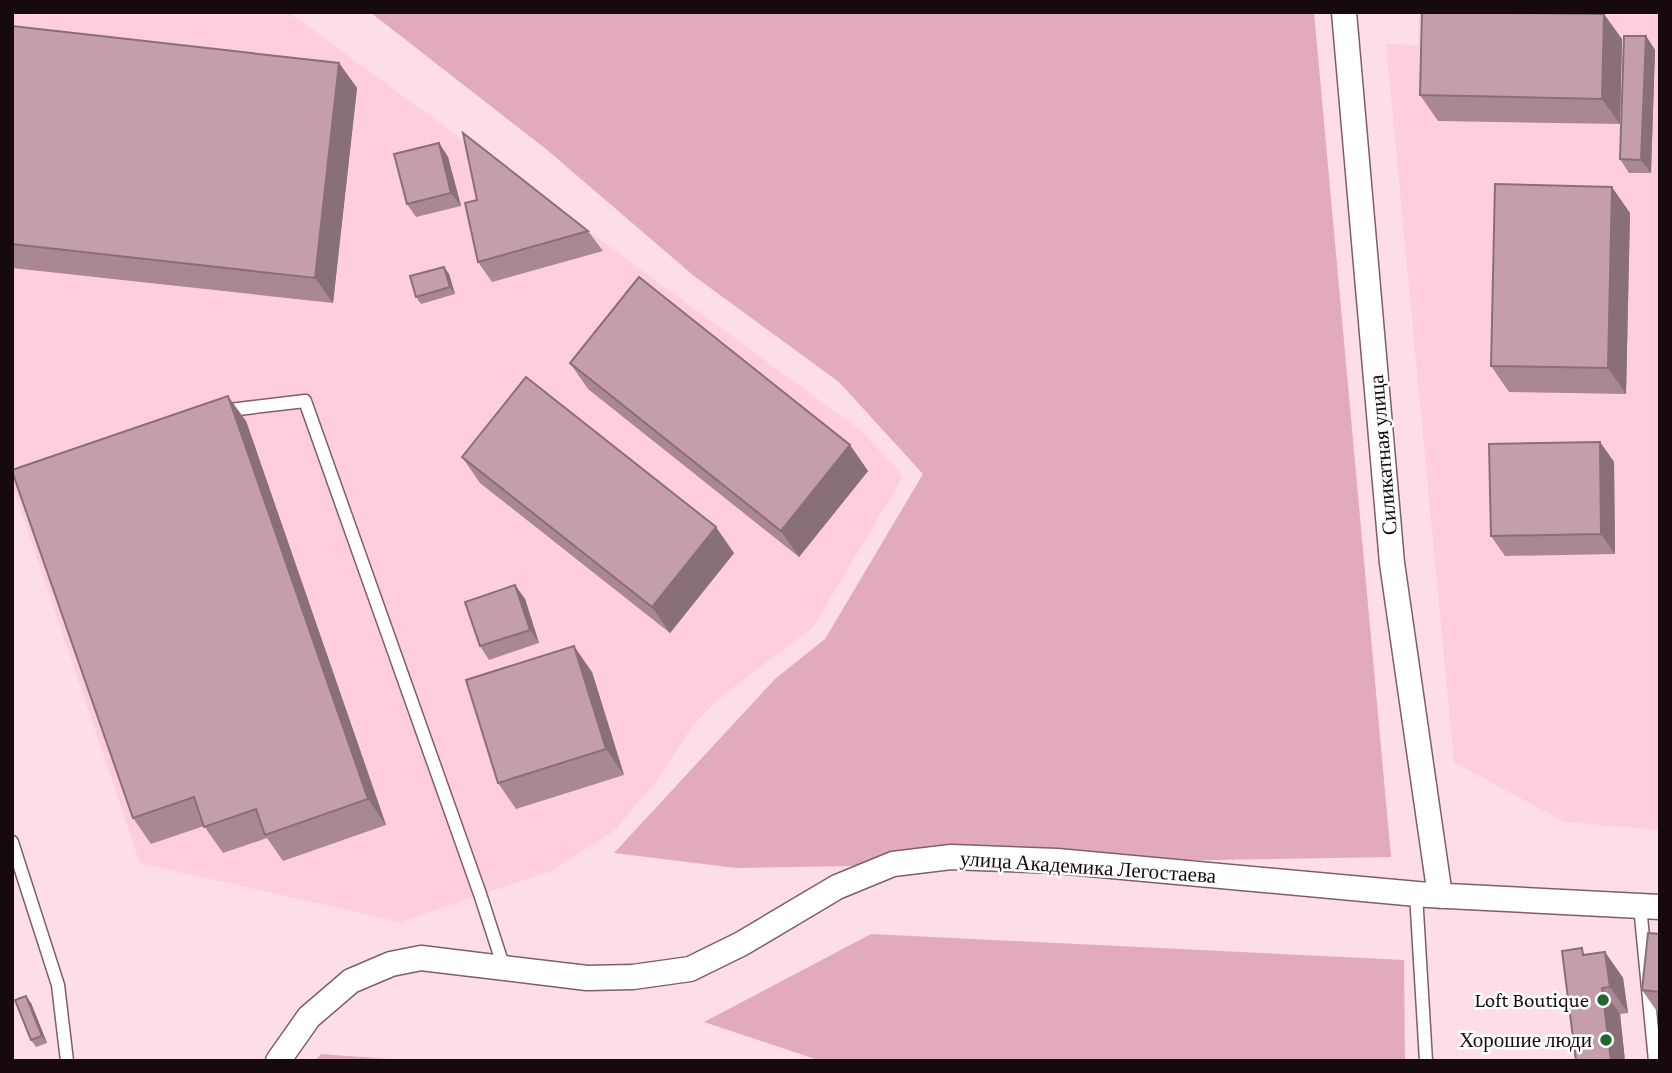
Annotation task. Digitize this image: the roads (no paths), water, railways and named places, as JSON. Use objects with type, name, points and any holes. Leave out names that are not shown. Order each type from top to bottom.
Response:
[{"type":"street","name":"Силикатная улица","points":[[1344,12],[1392,563],[1428,895]]},
{"type":"street","name":"улица Академика Легостаева","points":[[278,1061],[309,1017],[351,981],[391,964],[421,958],[587,978],[633,977],[690,969],[741,944],[837,887],[893,863],[951,858],[1057,860],[1428,895],[1650,906]]},
{"type":"lane","points":[[208,412],[305,401],[504,968]]},
{"type":"lane","points":[[12,842],[58,985],[67,1061]]},
{"type":"lane","points":[[1426,1061],[1428,895]]},
{"type":"lane","points":[[1650,906],[1655,1061]]},
{"type":"place","name":"Loft Boutique","points":[[1603,1000]]},
{"type":"place","name":"Хорошие люди","points":[[1606,1040]]}]
